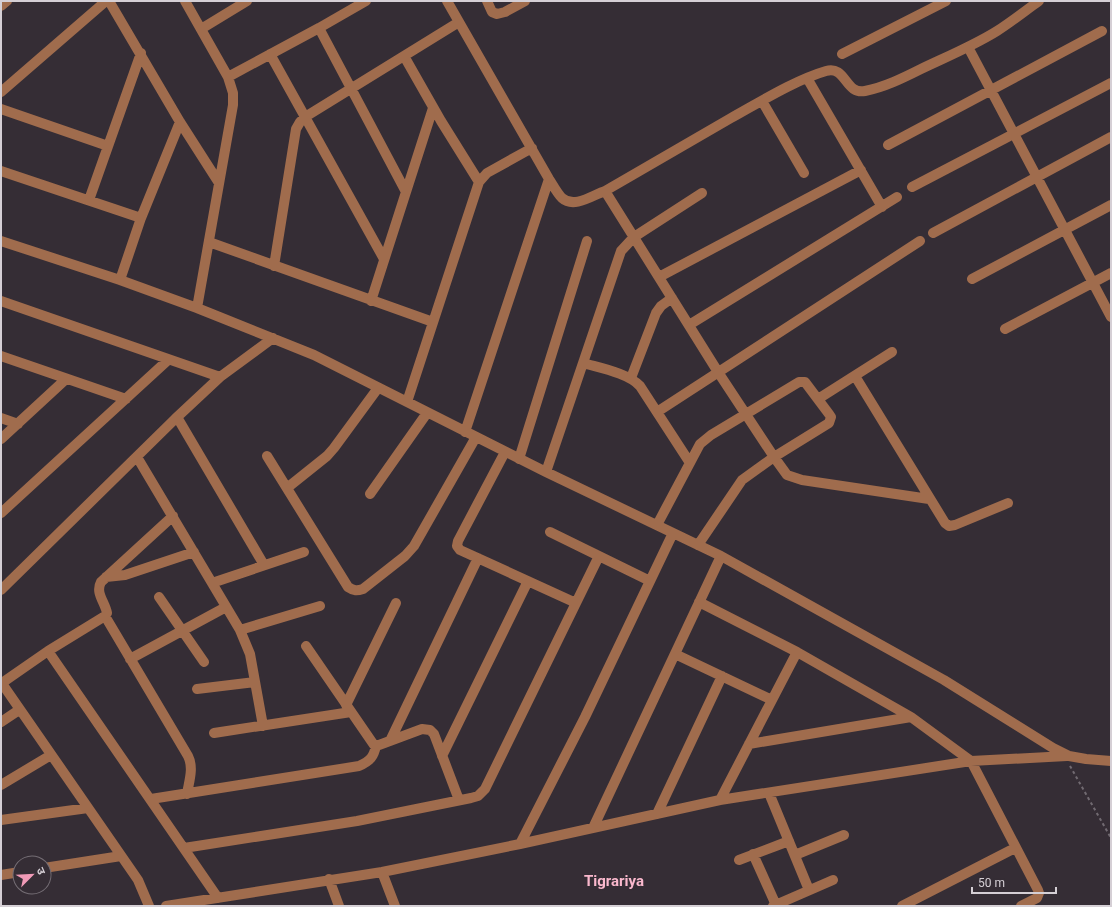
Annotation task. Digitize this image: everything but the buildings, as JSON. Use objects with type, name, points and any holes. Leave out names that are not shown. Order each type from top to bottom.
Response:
[{"type":"street","points":[[1,6],[8,1]]},
{"type":"street","points":[[1,92],[106,1]]},
{"type":"street","points":[[109,1],[180,122],[219,183]]},
{"type":"street","points":[[185,1],[228,77],[233,93],[234,105],[197,308]]},
{"type":"street","points":[[201,29],[247,1]]},
{"type":"street","points":[[228,77],[366,1]]},
{"type":"street","points":[[447,1],[549,179],[562,198],[568,202],[578,202],[605,190],[762,101],[807,78],[831,69],[840,73],[853,90],[863,92],[889,84],[968,47],[996,32],[1039,1]]},
{"type":"street","points":[[486,1],[492,12],[497,14],[505,12],[526,1]]},
{"type":"street","points":[[842,54],[946,1]]},
{"type":"street","points":[[274,266],[296,129],[300,122],[305,117],[459,22]]},
{"type":"street","points":[[319,28],[406,192]]},
{"type":"street","points":[[888,145],[1102,31]]},
{"type":"street","points":[[968,47],[1111,317]]},
{"type":"street","points":[[89,200],[140,53]]},
{"type":"street","points":[[270,54],[384,259]]},
{"type":"street","points":[[404,56],[433,108],[479,182]]},
{"type":"street","points":[[807,78],[882,207]]},
{"type":"street","points":[[912,187],[1111,83]]},
{"type":"street","points":[[762,101],[804,173]]},
{"type":"street","points":[[371,301],[433,108]]},
{"type":"street","points":[[1,109],[108,146]]},
{"type":"street","points":[[120,280],[141,218],[180,122]]},
{"type":"street","points":[[933,234],[1111,137]]},
{"type":"street","points":[[406,402],[479,182],[487,173],[532,148]]},
{"type":"street","points":[[659,277],[861,170]]},
{"type":"street","points":[[1,172],[141,218]]},
{"type":"street","points":[[465,432],[549,179]]},
{"type":"street","points":[[605,190],[718,372],[787,475],[793,478],[929,499]]},
{"type":"street","points":[[546,472],[617,260],[622,251],[634,237],[702,193]]},
{"type":"street","points":[[689,325],[897,198]]},
{"type":"street","points":[[972,279],[1111,205]]},
{"type":"street","points":[[1,241],[120,280],[197,308],[314,355],[519,459],[721,556],[944,680],[1067,756]]},
{"type":"street","points":[[657,412],[920,241]]},
{"type":"street","points":[[209,242],[433,322]]},
{"type":"street","points":[[519,459],[587,242]]},
{"type":"street","points":[[1005,328],[1111,273]]},
{"type":"street","points":[[631,378],[656,313],[661,306],[672,298]]},
{"type":"street","points":[[1,301],[220,377]]},
{"type":"street","points":[[1,590],[220,377],[273,338]]},
{"type":"street","points":[[818,399],[892,352]]},
{"type":"street","points":[[1,356],[126,399]]},
{"type":"street","points":[[1,513],[168,360]]},
{"type":"street","points":[[583,363],[631,378],[640,386],[690,463]]},
{"type":"street","points":[[855,376],[941,520],[950,526],[955,525],[1008,503]]},
{"type":"street","points":[[1,440],[66,378]]},
{"type":"street","points":[[657,526],[690,463],[704,440],[799,382],[805,382],[831,417],[828,423],[774,457],[742,480],[698,545]]},
{"type":"street","points":[[287,488],[327,456],[340,441],[378,388]]},
{"type":"street","points":[[370,494],[427,413]]},
{"type":"street","points":[[1,418],[18,424]]},
{"type":"street","points":[[177,418],[264,566]]},
{"type":"street","points":[[267,456],[348,587],[357,591],[363,589],[405,556],[414,546],[476,437]]},
{"type":"street","points":[[505,452],[457,543],[460,550],[576,603]]},
{"type":"street","points":[[137,457],[240,630],[250,654],[263,726]]},
{"type":"street","points":[[149,906],[138,880],[1,683],[48,650],[105,616],[107,613],[98,591],[98,586],[173,516]]},
{"type":"street","points":[[550,532],[650,581]]},
{"type":"street","points":[[520,844],[585,717],[673,533]]},
{"type":"street","points":[[106,577],[125,575],[194,552]]},
{"type":"street","points":[[212,583],[304,552]]},
{"type":"street","points":[[184,848],[357,821],[478,796],[485,790],[599,556]]},
{"type":"street","points":[[592,828],[721,556]]},
{"type":"street","points":[[390,741],[478,558]]},
{"type":"street","points":[[442,756],[528,581]]},
{"type":"street","points":[[159,597],[204,662]]},
{"type":"street","points":[[699,602],[797,652],[911,717],[970,761],[1039,894],[1037,898],[1021,906]]},
{"type":"street","points":[[348,709],[396,603]]},
{"type":"street","points":[[240,630],[320,606]]},
{"type":"street","points":[[130,659],[226,607]]},
{"type":"street","points":[[105,616],[191,762],[192,768],[187,794]]},
{"type":"street","points":[[306,646],[371,743],[376,745],[426,729],[434,734],[459,800]]},
{"type":"street","points":[[48,650],[218,898]]},
{"type":"street","points":[[720,800],[797,652]]},
{"type":"street","points":[[675,654],[772,700]]},
{"type":"street","points":[[657,814],[722,676]]},
{"type":"street","points":[[197,689],[255,682]]},
{"type":"street","points":[[214,733],[263,726],[348,709]]},
{"type":"street","points":[[1,722],[19,710]]},
{"type":"street","points":[[749,744],[911,717]]},
{"type":"street","points":[[151,799],[359,766],[372,759],[375,754],[376,745]]},
{"type":"street","points":[[1,785],[51,755]]},
{"type":"street","points":[[166,906],[329,879],[382,872],[520,844],[720,800],[970,761],[1067,756],[1111,761]]},
{"type":"street","points":[[769,793],[809,890]]},
{"type":"street","points":[[1,820],[88,808]]},
{"type":"street","points":[[795,856],[844,835]]},
{"type":"street","points":[[739,860],[788,841]]},
{"type":"street","points":[[902,906],[1015,848]]},
{"type":"street","points":[[753,854],[774,906],[833,880]]},
{"type":"street","points":[[52,867],[121,856]]},
{"type":"street","points":[[382,872],[395,906]]},
{"type":"street","points":[[329,879],[339,906]]},
{"type":"path","points":[[1067,756],[1111,838]]},
{"type":"district","name":"Tigrariya","points":[[614,881]]}]
